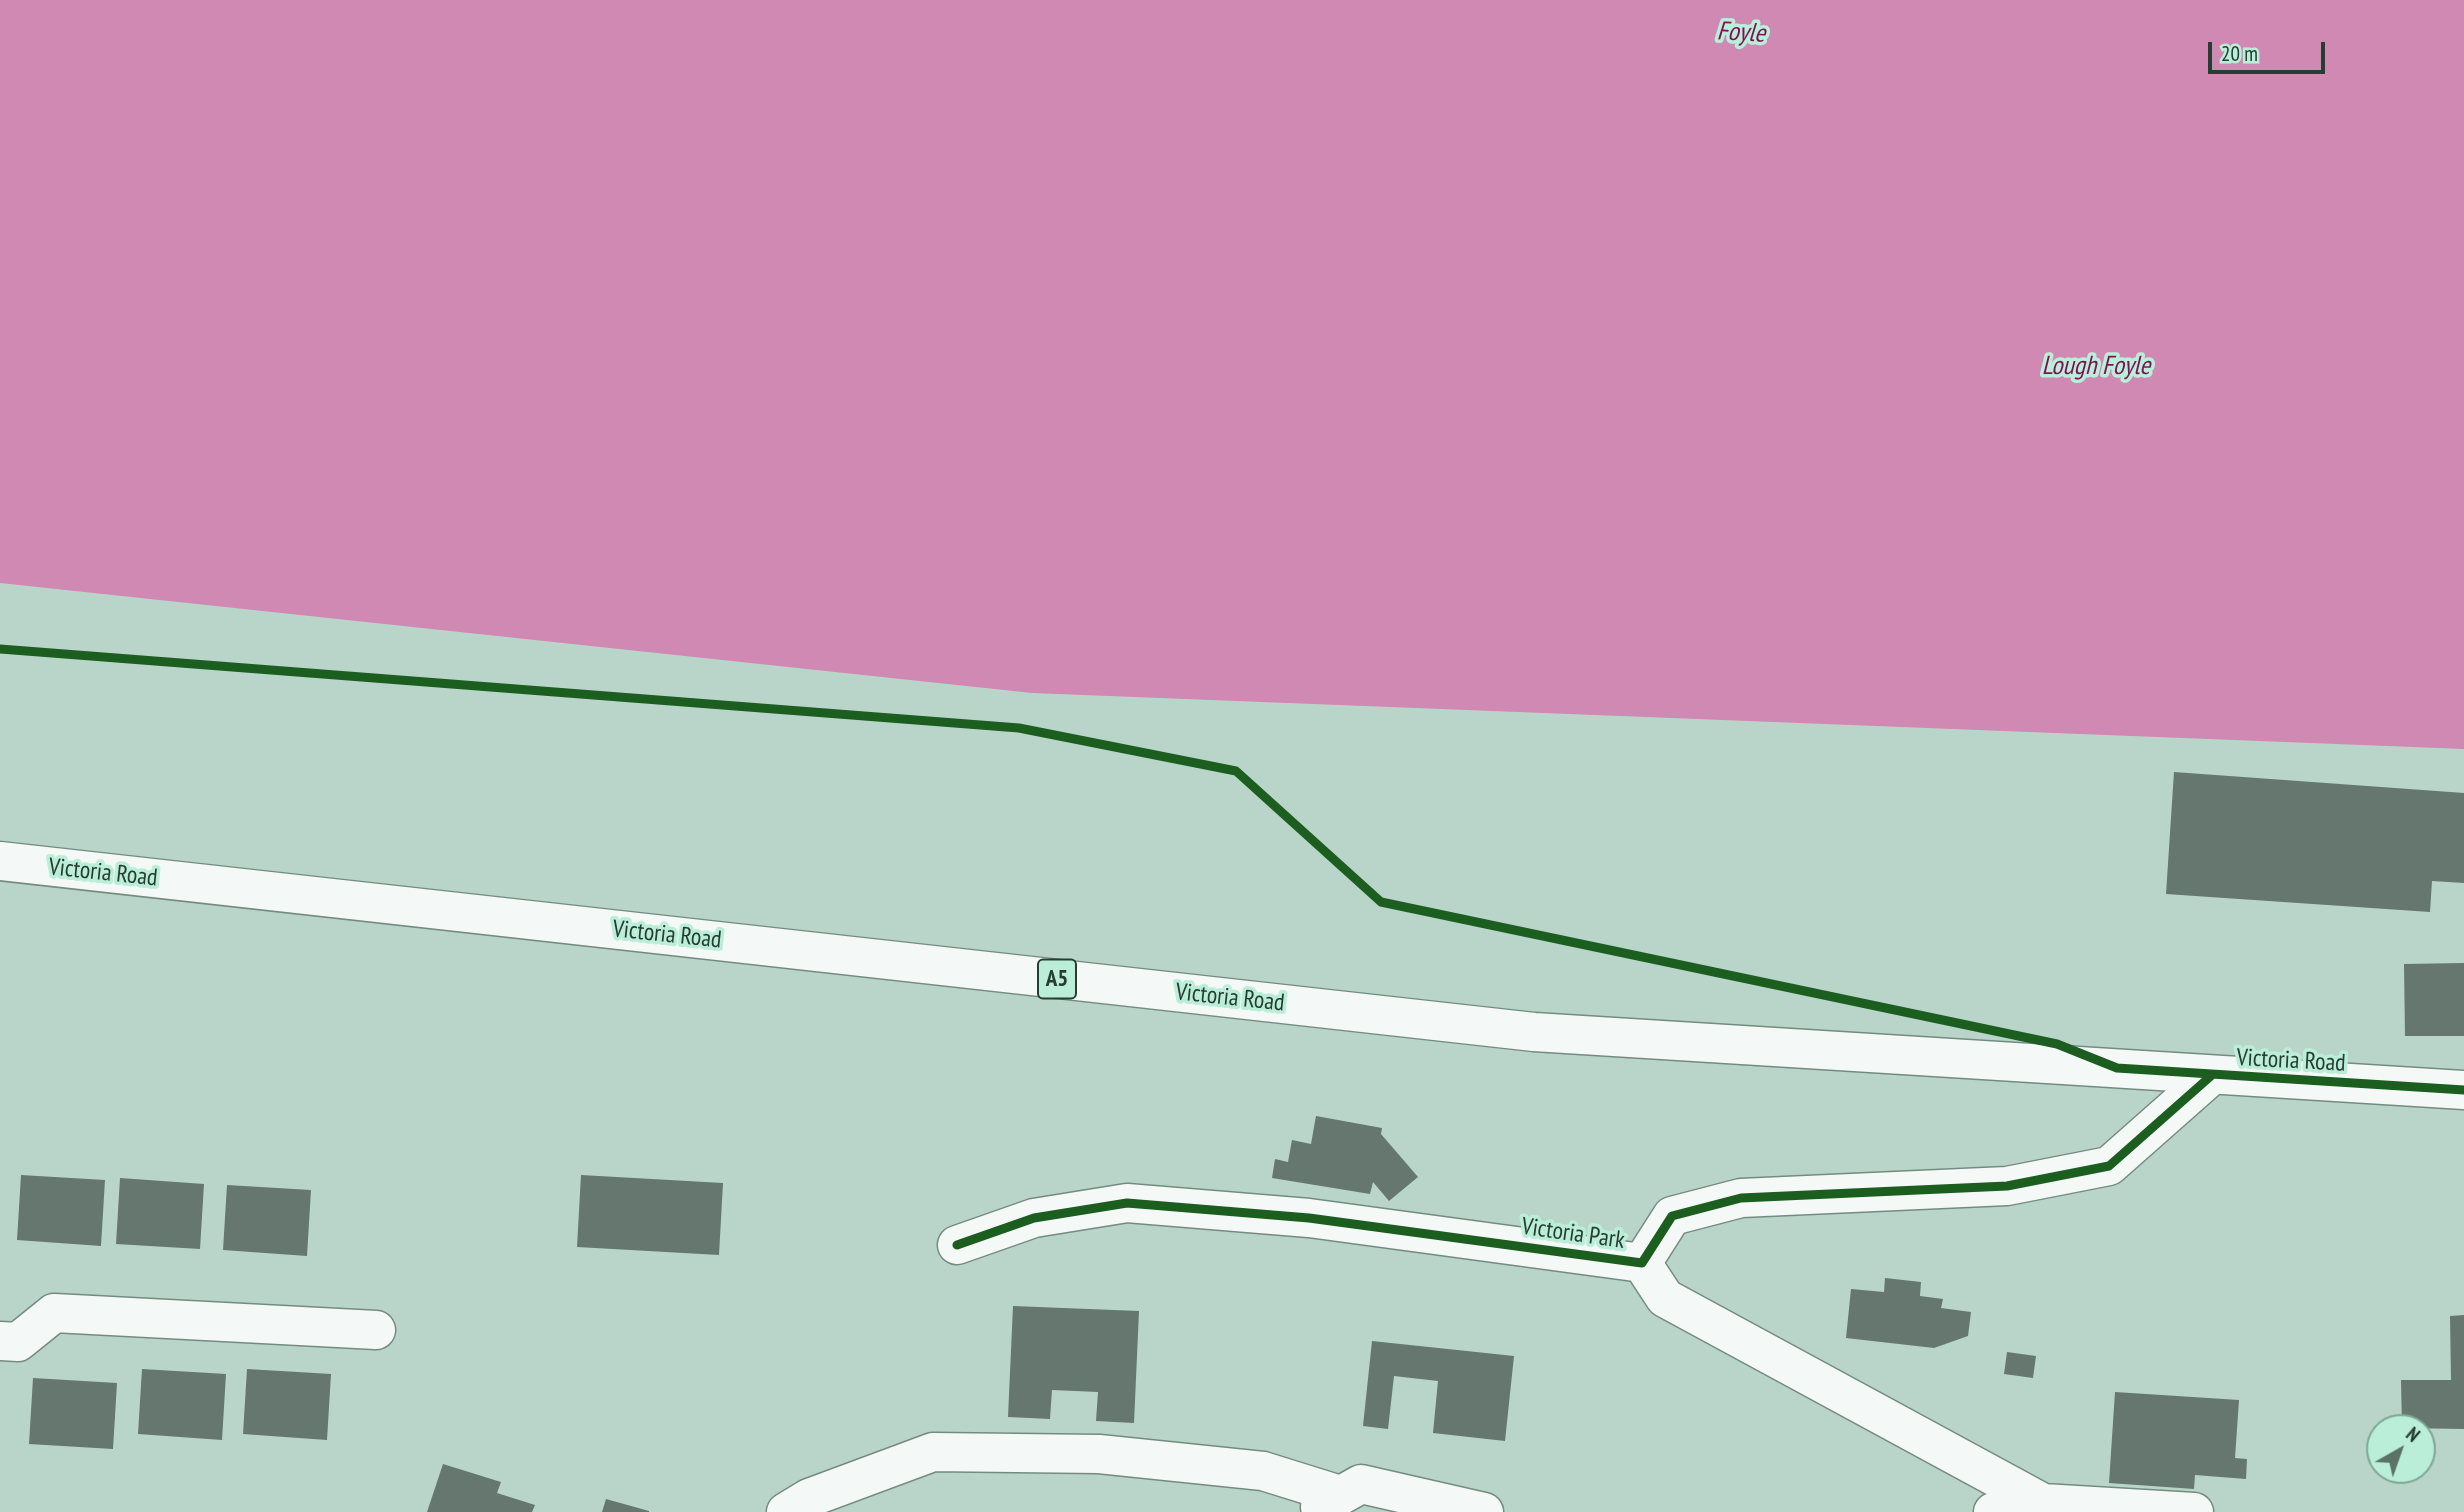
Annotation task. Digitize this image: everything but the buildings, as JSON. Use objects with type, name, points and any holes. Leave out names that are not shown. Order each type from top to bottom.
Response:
[{"type":"main road","name":"Victoria Road","points":[[0,861],[1534,1032],[2464,1090]]},
{"type":"main road","name":"Victoria Park","points":[[1642,1263],[1672,1216],[1741,1198],[2007,1186],[2109,1166],[2212,1076]]},
{"type":"main road","name":"Victoria Park","points":[[957,1245],[1034,1218],[1127,1203],[1309,1219],[1642,1263],[1665,1298],[2043,1503],[2194,1512]]},
{"type":"main road","points":[[0,1341],[18,1342],[54,1313],[376,1330]]},
{"type":"main road","points":[[786,1512],[809,1498],[933,1452],[1099,1454],[1263,1471],[1330,1504],[1361,1484],[1483,1512]]},
{"type":"main road","points":[[1993,1512],[2043,1503]]},
{"type":"water","name":"Lough Foyle","points":[[0,0],[2464,0],[2464,749],[1032,693],[0,583]]},
{"type":"cycle path","points":[[0,649],[1019,728],[1236,771],[1381,902],[2057,1044],[2117,1068],[2464,1090]]},
{"type":"cycle path","points":[[957,1245],[1034,1218],[1127,1203],[1309,1218],[1642,1263],[1672,1216],[1741,1198],[2007,1186],[2109,1166],[2212,1075]]},
{"type":"water label","name":"Foyle","points":[[1741,33]]}]
